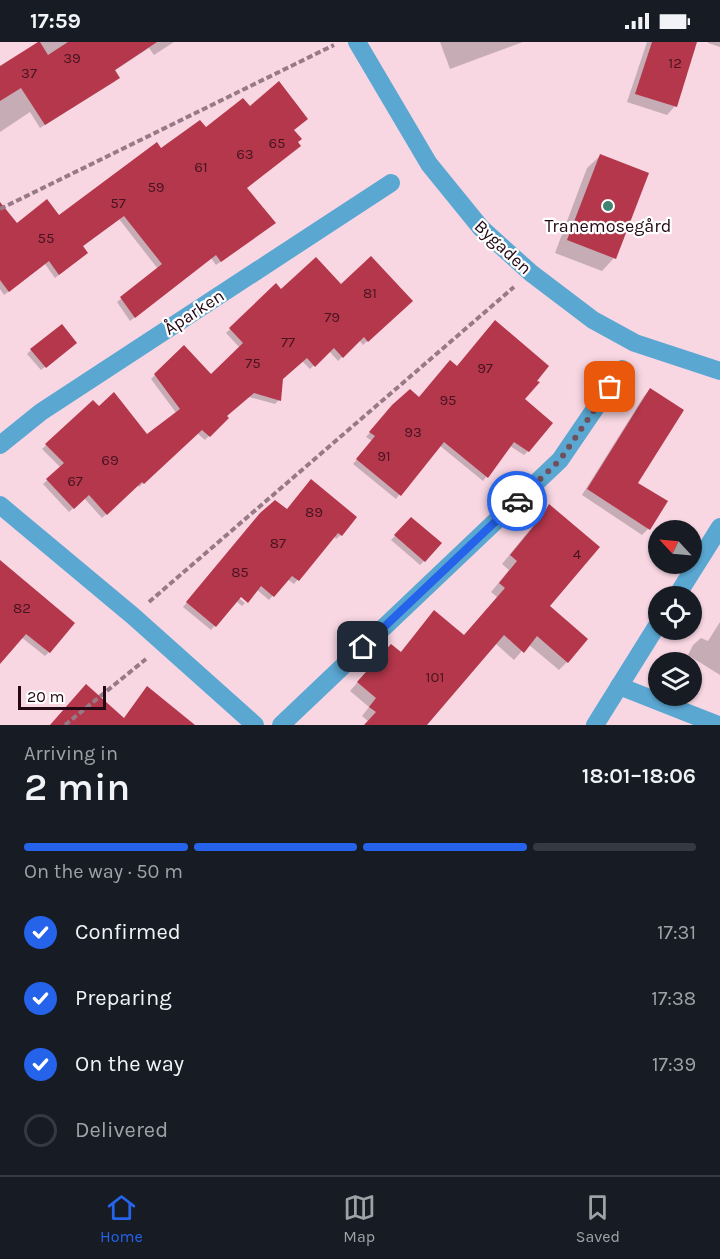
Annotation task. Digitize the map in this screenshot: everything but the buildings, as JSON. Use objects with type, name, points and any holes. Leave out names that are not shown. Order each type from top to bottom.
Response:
[{"type":"street","name":"Bygaden","points":[[357,42],[429,164],[481,228],[531,273],[593,320],[635,343],[720,371]]},
{"type":"street","name":"Åparken","points":[[0,445],[40,412],[391,183]]},
{"type":"street","points":[[281,725],[560,460],[622,369]]},
{"type":"street","points":[[2,512],[133,616],[255,725]]},
{"type":"street","points":[[683,586],[720,527]]},
{"type":"street","points":[[595,725],[648,640]]},
{"type":"street","points":[[619,686],[718,725]]},
{"type":"path","points":[[0,208],[340,42]]},
{"type":"path","points":[[133,616],[531,273]]},
{"type":"path","points":[[65,725],[164,645]]},
{"type":"way so far","points":[[517,501],[560,460],[610,387]]},
{"type":"place","name":"Tranemosegård","points":[[608,206]]},
{"type":"route","points":[[363,647],[517,501]]}]
